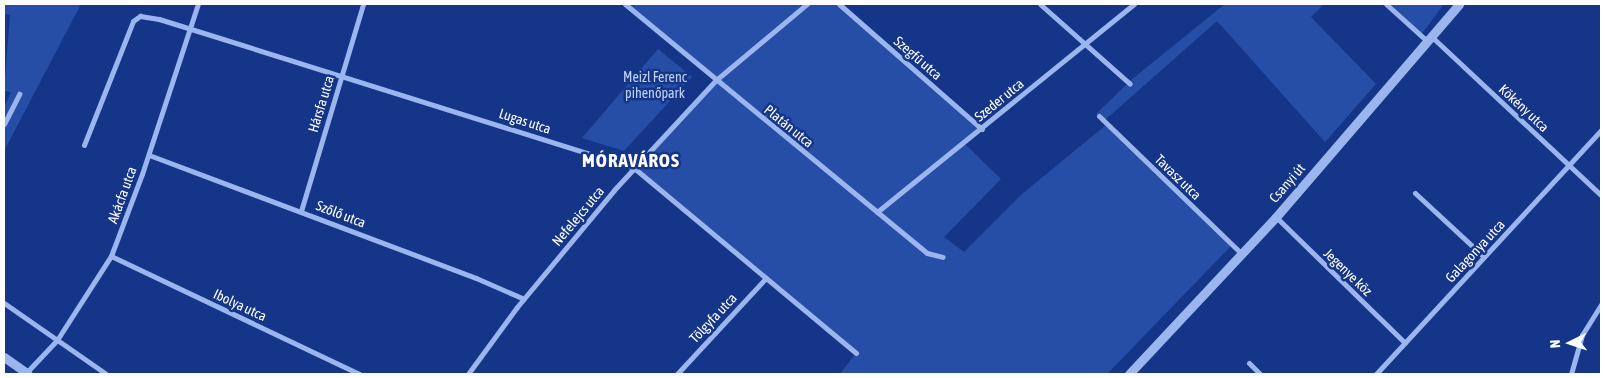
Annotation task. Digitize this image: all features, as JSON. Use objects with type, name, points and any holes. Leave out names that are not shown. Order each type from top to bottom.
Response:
[{"type":"street","name":"Akácfa utca","points":[[26,374],[56,340],[111,256],[149,155],[198,4]]},
{"type":"street","name":"Hársfa utca","points":[[301,211],[363,4]]},
{"type":"street","name":"Platán utca","points":[[625,4],[927,253],[943,257]]},
{"type":"street","name":"Nefelejcs utca","points":[[468,374],[524,299],[634,168],[716,80],[807,4]]},
{"type":"street","name":"Szegfű utca","points":[[839,4],[982,129]]},
{"type":"street","points":[[1040,4],[1130,84]]},
{"type":"street","name":"Szeder utca","points":[[877,212],[982,129],[1134,4]]},
{"type":"street","name":"Kökény utca","points":[[1386,4],[1430,40],[1601,195]]},
{"type":"street","name":"Csanyi út","points":[[1129,374],[1276,217],[1430,40],[1458,4]]},
{"type":"street","name":"Lugas utca","points":[[84,146],[133,21],[140,16],[151,17],[634,168],[856,353]]},
{"type":"street","points":[[4,124],[19,94]]},
{"type":"street","name":"Tavasz utca","points":[[1099,116],[1242,254]]},
{"type":"street","name":"Galagonya utca","points":[[1376,374],[1601,130]]},
{"type":"street","name":"Szőlő utca","points":[[149,155],[301,211],[524,299]]},
{"type":"street","points":[[1414,193],[1484,257]]},
{"type":"street","name":"Jegenye köz","points":[[1276,217],[1405,343]]},
{"type":"street","name":"Ibolya utca","points":[[111,256],[360,374]]},
{"type":"street","name":"Tölgyfa utca","points":[[677,374],[766,278]]},
{"type":"street","points":[[4,303],[106,374]]},
{"type":"street","points":[[1571,374],[1582,335],[1601,305]]},
{"type":"street","points":[[4,357],[26,374]]},
{"type":"street","points":[[1249,363],[1260,374]]},
{"type":"green space","points":[[4,4],[81,4],[4,151],[4,107],[11,92],[4,91],[10,15],[4,14]]},
{"type":"green space","points":[[625,4],[839,4],[982,129],[964,143],[1001,179],[944,237],[964,252],[1022,194],[1106,125],[1232,245],[1107,374],[840,374],[856,353],[634,168],[716,80]]},
{"type":"green space","points":[[1225,4],[1324,4],[1311,17],[1376,84],[1325,142],[1217,21],[1105,120],[1096,114],[1131,80]]},
{"type":"green space","points":[[1383,4],[1444,4],[1420,36]]},
{"type":"green space","name":"Meizl Ferenc pihenőpark","points":[[658,49],[692,77],[624,151],[582,138]]},
{"type":"district","name":"MÓRAVÁROS","points":[[631,161]]}]
